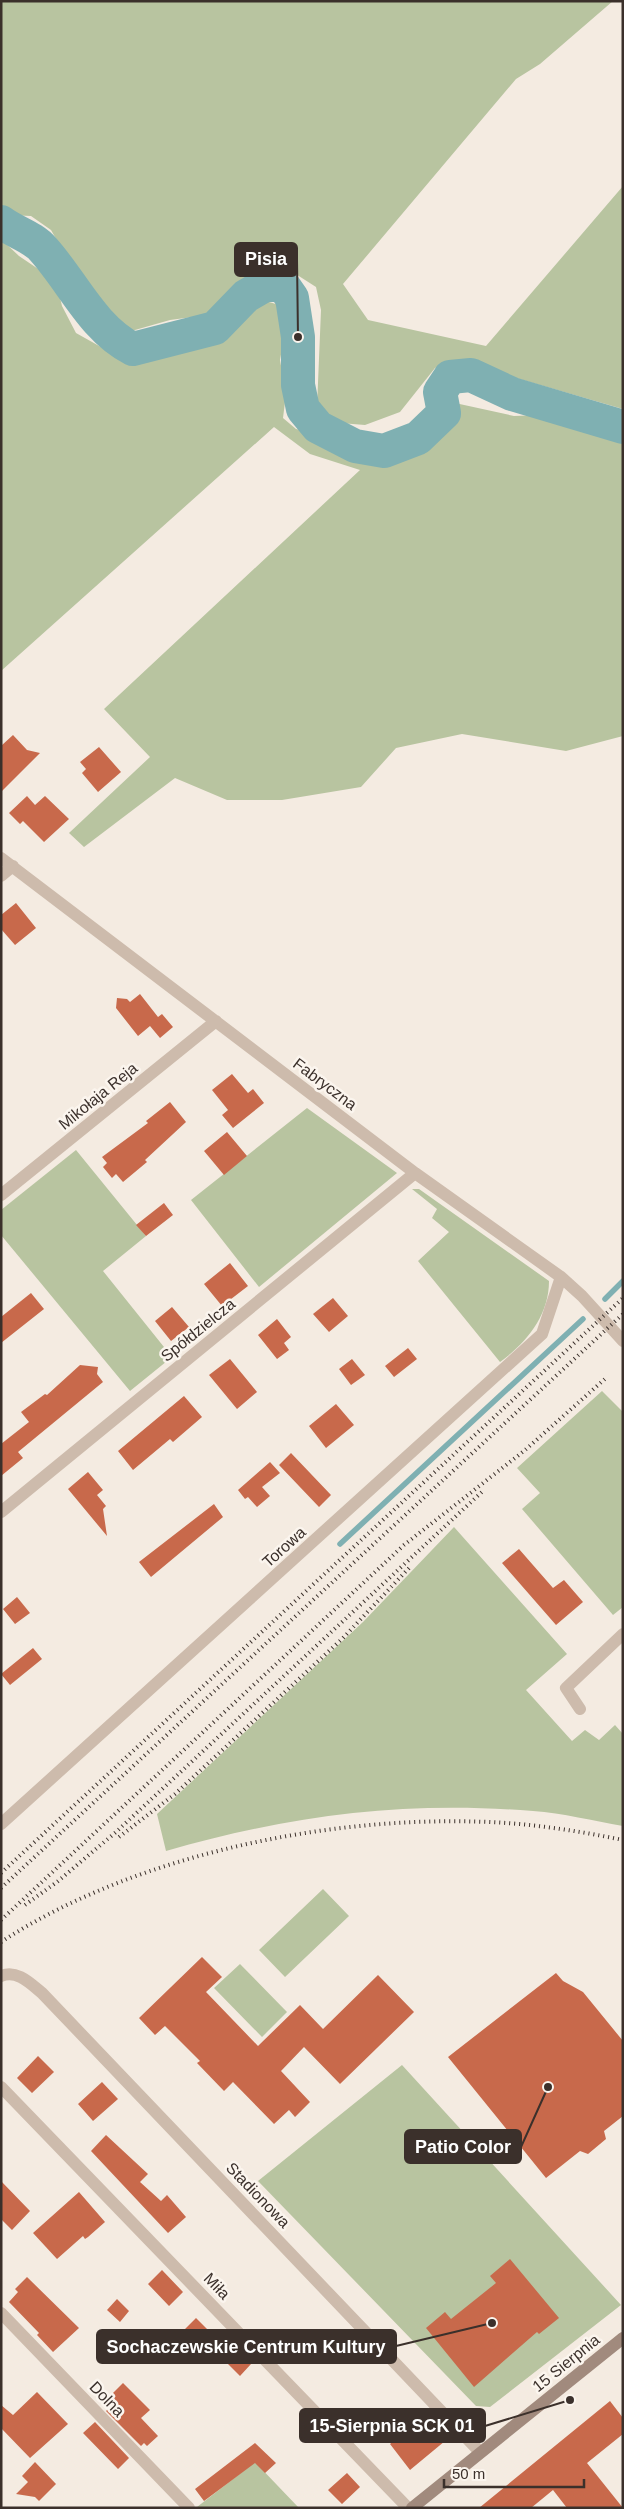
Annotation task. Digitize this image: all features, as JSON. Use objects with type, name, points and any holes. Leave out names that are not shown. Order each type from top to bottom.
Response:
[{"type":"main road","name":"15 Sierpnia","points":[[410,2508],[623,2338]]},
{"type":"street","name":"Fabryczna","points":[[1,858],[415,1173],[561,1277],[582,1296],[623,1341]]},
{"type":"street","points":[[1,876],[13,866]]},
{"type":"street","name":"Mikołaja Reja","points":[[1,1195],[216,1021]]},
{"type":"street","name":"Spółdzielcza","points":[[1,1512],[415,1173]]},
{"type":"street","name":"Torowa","points":[[1,1824],[542,1334],[561,1277]]},
{"type":"street","points":[[580,1709],[568,1695],[566,1688],[623,1634]]},
{"type":"street","name":"Stadionowa","points":[[3,1975],[16,1975],[26,1979],[42,1993],[480,2452]]},
{"type":"street","name":"Miła","points":[[1,2087],[410,2508]]},
{"type":"street","name":"Dolna","points":[[1,2313],[189,2508]]},
{"type":"green space","points":[[1,1],[613,1],[540,64],[516,79],[343,284],[368,320],[486,346],[623,186],[623,409],[454,360],[435,368],[400,412],[365,425],[328,422],[317,407],[321,310],[316,287],[291,271],[271,271],[235,291],[221,307],[208,315],[170,320],[128,332],[113,319],[78,277],[51,230],[31,216],[9,215],[1,209]]},
{"type":"green space","points":[[1,239],[19,256],[56,281],[62,306],[76,333],[117,356],[214,341],[238,322],[248,305],[266,301],[282,306],[288,316],[280,360],[286,394],[283,418],[296,429],[309,432],[368,464],[404,459],[454,419],[455,403],[514,416],[540,415],[623,441],[623,736],[566,751],[462,734],[396,748],[361,787],[282,800],[227,800],[175,778],[84,847],[69,833],[150,757],[104,709],[360,470],[310,454],[274,427],[1,671]]},
{"type":"green space","points":[[307,1108],[397,1173],[259,1287],[191,1200]]},
{"type":"green space","points":[[76,1150],[146,1236],[103,1271],[172,1357],[130,1391],[1,1235],[1,1210]]},
{"type":"green space","points":[[412,1189],[419,1189],[549,1281],[545,1306],[534,1328],[519,1346],[500,1362],[418,1261],[449,1232],[432,1218],[437,1209]]},
{"type":"green space","points":[[602,1391],[623,1412],[623,1607],[613,1615],[522,1509],[540,1493],[517,1468]]},
{"type":"green space","points":[[454,1527],[567,1654],[526,1690],[572,1741],[585,1730],[599,1740],[615,1725],[623,1734],[623,1826],[567,1815],[533,1811],[485,1808],[393,1810],[303,1820],[258,1828],[166,1851],[157,1814],[363,1622]]},
{"type":"green space","points":[[323,1889],[349,1916],[285,1977],[259,1950]]},
{"type":"green space","points":[[240,1964],[287,2012],[262,2037],[214,1988]]},
{"type":"green space","points":[[402,2065],[621,2305],[490,2407],[476,2406],[258,2181]]},
{"type":"green space","points":[[255,2462],[299,2508],[197,2507]]},
{"type":"building","points":[[13,735],[27,750],[40,753],[1,792],[1,746]]},
{"type":"building","points":[[99,747],[121,772],[98,792],[82,773],[86,769],[80,762]]},
{"type":"building","points":[[27,796],[35,805],[45,796],[69,819],[44,842],[23,821],[20,824],[9,813]]},
{"type":"building","points":[[16,903],[36,928],[15,945],[1,929],[1,915]]},
{"type":"building","points":[[140,994],[158,1017],[162,1014],[173,1027],[160,1038],[150,1026],[138,1036],[116,1008],[117,998],[127,999],[130,1002]]},
{"type":"building","points":[[232,1074],[248,1093],[253,1089],[264,1103],[233,1128],[222,1115],[228,1110],[212,1090]]},
{"type":"building","points":[[170,1102],[186,1122],[145,1160],[147,1162],[123,1182],[116,1174],[112,1178],[103,1167],[107,1163],[102,1157],[148,1123],[146,1121]]},
{"type":"building","points":[[227,1132],[247,1156],[224,1175],[204,1151]]},
{"type":"building","points":[[164,1203],[173,1215],[146,1236],[136,1225]]},
{"type":"building","points":[[230,1263],[248,1286],[222,1306],[204,1284]]},
{"type":"building","points":[[31,1293],[44,1309],[1,1343],[1,1317]]},
{"type":"building","points":[[333,1298],[348,1316],[329,1332],[313,1314]]},
{"type":"building","points":[[172,1307],[189,1327],[171,1341],[155,1321]]},
{"type":"building","points":[[277,1319],[291,1337],[284,1343],[289,1350],[277,1359],[258,1335]]},
{"type":"building","points":[[408,1348],[417,1359],[394,1377],[385,1366]]},
{"type":"building","points":[[230,1359],[257,1392],[237,1409],[209,1375]]},
{"type":"building","points":[[352,1359],[365,1375],[351,1385],[339,1369]]},
{"type":"building","points":[[80,1365],[98,1367],[97,1374],[103,1382],[18,1452],[23,1458],[1,1476],[1,1444],[29,1422],[21,1412],[45,1394],[47,1395]]},
{"type":"building","points":[[184,1396],[202,1417],[173,1442],[170,1439],[133,1470],[118,1451]]},
{"type":"building","points":[[336,1404],[354,1425],[326,1448],[309,1426]]},
{"type":"building","points":[[291,1453],[331,1495],[319,1507],[279,1465]]},
{"type":"building","points":[[270,1462],[280,1473],[262,1487],[270,1496],[257,1507],[248,1497],[245,1499],[238,1490]]},
{"type":"building","points":[[88,1472],[103,1490],[97,1495],[106,1506],[103,1509],[107,1536],[68,1489]]},
{"type":"building","points":[[214,1504],[223,1517],[151,1577],[139,1562]]},
{"type":"building","points":[[519,1549],[553,1588],[564,1580],[583,1602],[556,1625],[502,1563]]},
{"type":"building","points":[[17,1597],[30,1613],[15,1624],[3,1609]]},
{"type":"building","points":[[33,1648],[42,1659],[10,1685],[1,1674]]},
{"type":"building","points":[[202,1957],[222,1977],[206,1992],[258,2046],[300,2005],[323,2029],[378,1975],[414,2012],[340,2084],[304,2047],[281,2071],[310,2102],[295,2117],[289,2110],[274,2124],[233,2082],[224,2091],[197,2063],[200,2061],[165,2026],[155,2035],[139,2018]]},
{"type":"building","points":[[556,1973],[563,1981],[583,1992],[623,2041],[623,2116],[604,2131],[606,2139],[588,2154],[580,2151],[546,2178],[448,2057]]},
{"type":"building","points":[[38,2056],[54,2072],[32,2093],[17,2078]]},
{"type":"building","points":[[102,2082],[118,2099],[93,2121],[78,2104]]},
{"type":"building","points":[[106,2135],[148,2174],[140,2182],[161,2201],[167,2195],[186,2217],[168,2233],[91,2151]]},
{"type":"building","points":[[1,2181],[30,2211],[12,2230],[1,2219]]},
{"type":"building","points":[[79,2192],[105,2222],[85,2239],[83,2236],[57,2259],[33,2233]]},
{"type":"building","points":[[510,2259],[559,2318],[539,2334],[537,2332],[474,2387],[426,2328],[445,2312],[451,2319],[496,2283],[490,2276]]},
{"type":"building","points":[[162,2270],[183,2292],[169,2306],[148,2284]]},
{"type":"building","points":[[27,2277],[79,2328],[53,2352],[37,2335],[39,2333],[9,2302],[18,2292],[15,2289]]},
{"type":"building","points":[[117,2299],[129,2311],[120,2322],[107,2310]]},
{"type":"building","points":[[196,2318],[217,2339],[205,2350],[185,2329]]},
{"type":"building","points":[[232,2346],[251,2364],[240,2376],[221,2357]]},
{"type":"building","points":[[123,2383],[150,2410],[141,2418],[158,2436],[147,2446],[144,2443],[141,2446],[106,2411],[109,2408],[104,2402]]},
{"type":"building","points":[[37,2392],[68,2424],[30,2458],[1,2428],[1,2405],[13,2415]]},
{"type":"building","points":[[610,2401],[623,2418],[623,2434],[587,2463],[623,2508],[567,2508],[553,2490],[531,2508],[479,2508]]},
{"type":"building","points":[[425,2416],[445,2441],[410,2470],[390,2444]]},
{"type":"building","points":[[95,2422],[129,2458],[118,2469],[83,2433]]},
{"type":"building","points":[[255,2443],[276,2463],[265,2473],[255,2463],[204,2501],[195,2489]]},
{"type":"building","points":[[35,2462],[56,2484],[39,2501],[35,2497],[16,2494],[28,2482],[22,2476]]},
{"type":"building","points":[[347,2473],[360,2487],[342,2504],[328,2490]]},
{"type":"waterway","points":[[1,222],[39,245],[54,262],[94,317],[119,340],[133,349],[215,328],[246,296],[265,285],[283,285],[292,298],[298,337],[298,385],[303,409],[318,427],[355,446],[384,451],[418,438],[444,413],[440,392],[450,377],[471,375],[512,394],[623,427]]},
{"type":"waterway","points":[[605,1299],[623,1281]]},
{"type":"waterway","points":[[340,1544],[583,1319]]},
{"type":"railway","points":[[1,1873],[623,1298]]},
{"type":"railway","points":[[1,1888],[623,1314]]},
{"type":"railway","points":[[1,1920],[404,1545],[524,1451],[606,1378]]},
{"type":"railway","points":[[25,1905],[57,1882],[116,1832],[483,1491]]},
{"type":"railway","points":[[119,1837],[175,1794],[343,1638],[410,1567]]},
{"type":"railway","points":[[1,1942],[56,1911],[115,1884],[179,1862],[244,1845],[311,1832],[378,1824],[444,1821],[522,1824],[623,1840]]},
{"type":"place","name":"Pisia","points":[[298,337]]},
{"type":"place","name":"Patio Color","points":[[548,2087]]},
{"type":"place","name":"Sochaczewskie Centrum Kultury","points":[[492,2323]]},
{"type":"place","name":"15-Sierpnia SCK 01","points":[[570,2400]]}]
